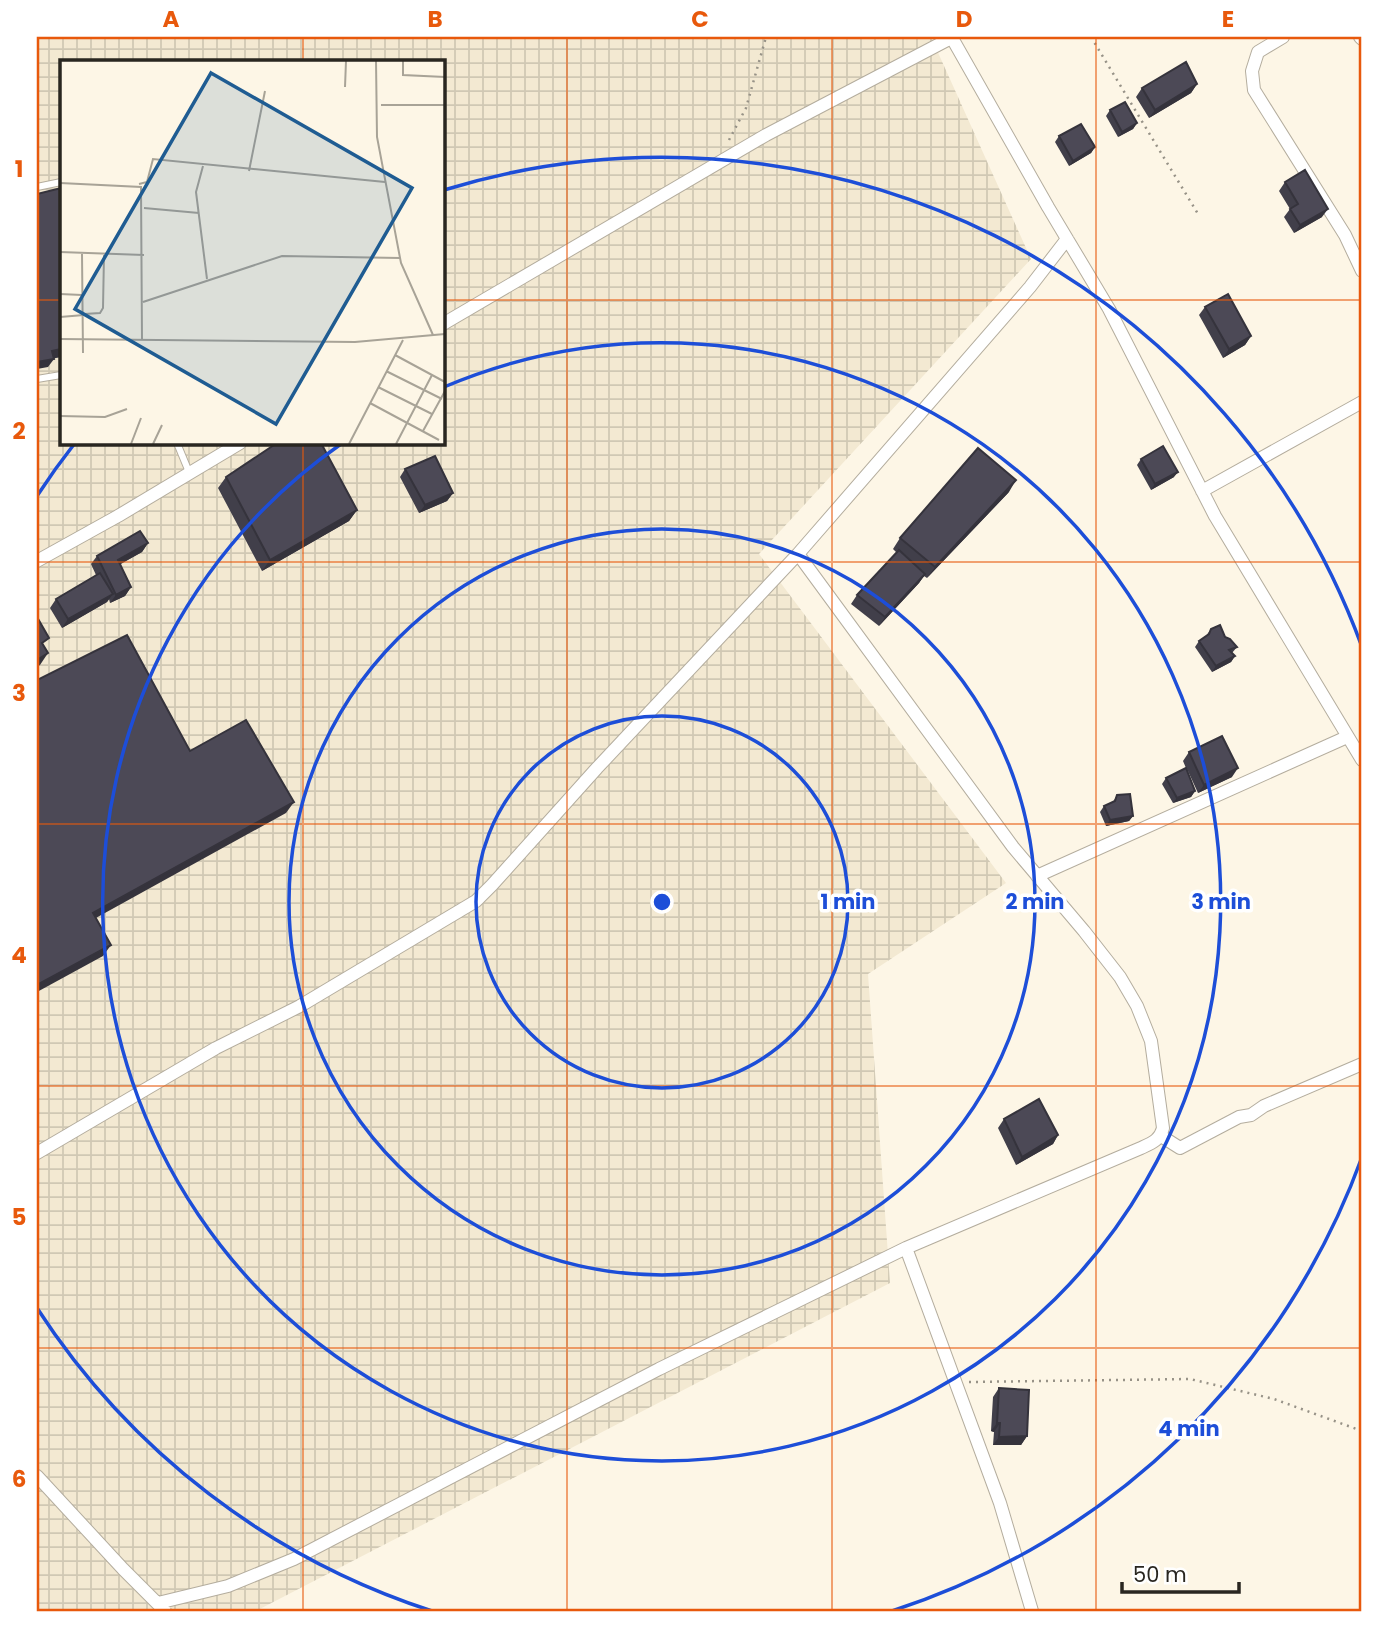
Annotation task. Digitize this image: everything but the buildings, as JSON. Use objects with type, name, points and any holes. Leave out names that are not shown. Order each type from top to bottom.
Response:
[{"type":"street","points":[[444,323],[766,135],[952,37],[1109,309],[1232,546],[1362,760]]},
{"type":"street","points":[[1283,37],[1258,52],[1252,72],[1254,90],[1345,235],[1362,271]]},
{"type":"street","points":[[37,1153],[216,1048],[300,1006],[476,901],[798,554],[1030,287],[1067,239]]},
{"type":"street","points":[[1202,491],[1362,402]]},
{"type":"street","points":[[37,561],[238,444]]},
{"type":"street","points":[[37,1476],[161,1607],[228,1586],[294,1559],[659,1369],[906,1248],[1155,1141],[1161,1136],[1163,1128],[1151,1041],[1137,1006],[1120,977],[1013,847],[798,554]]},
{"type":"street","points":[[1037,876],[1347,737]]},
{"type":"street","points":[[1161,1136],[1180,1148],[1239,1117],[1251,1115],[1264,1105],[1362,1064]]},
{"type":"street","points":[[906,1248],[1000,1503],[1032,1611]]},
{"type":"lane","points":[[37,187],[60,182]]},
{"type":"lane","points":[[37,379],[60,375]]},
{"type":"lane","points":[[177,444],[189,472]]},
{"type":"path","points":[[728,142],[746,108],[766,37]]},
{"type":"path","points":[[1091,37],[1198,214]]},
{"type":"path","points":[[956,1382],[1190,1379],[1274,1399],[1362,1431]]},
{"type":"shaded area","points":[[37,37],[931,37],[1031,259],[759,554],[1006,883],[868,974],[890,1283],[256,1611],[37,1611]]}]
